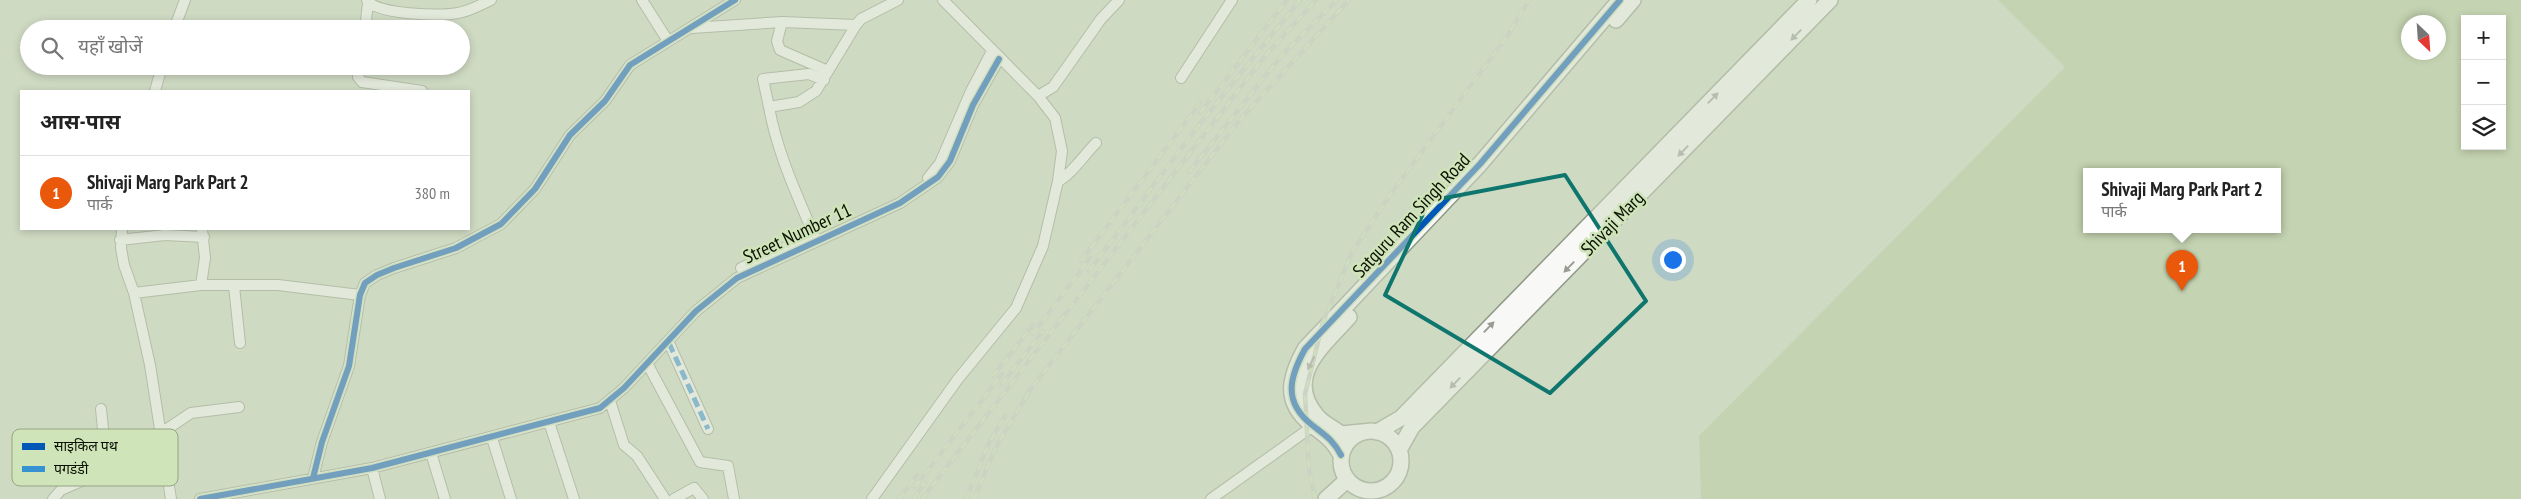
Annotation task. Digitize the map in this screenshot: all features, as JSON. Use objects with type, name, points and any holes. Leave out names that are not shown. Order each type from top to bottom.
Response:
[{"type":"main road","name":"Satguru Ram Singh Road","points":[[1341,455],[1334,441],[1313,426],[1293,402],[1291,382],[1296,366],[1305,349],[1480,164],[1620,0]]},
{"type":"main road","name":"Satguru Ram Singh Road","points":[[1362,432],[1341,434],[1316,416],[1304,397],[1302,381],[1313,357],[1487,171],[1634,0]]},
{"type":"main road","name":"Shivaji Marg","points":[[1378,432],[1400,418],[1810,0]]},
{"type":"main road","name":"Shivaji Marg","points":[[1399,450],[1412,427],[1830,0]]},
{"type":"main road","points":[[1362,432],[1378,432],[1391,438],[1399,450],[1401,462],[1399,473],[1392,483],[1368,495],[1347,480],[1341,468],[1341,455],[1348,441],[1362,432]]},
{"type":"main road","points":[[1326,499],[1347,480]]},
{"type":"main road","points":[[1391,499],[1392,483]]},
{"type":"street","points":[[177,20],[185,0]]},
{"type":"street","points":[[366,20],[368,1],[386,10],[448,14],[471,10],[491,0]]},
{"type":"street","points":[[642,0],[668,41]]},
{"type":"street","points":[[313,478],[322,442],[349,366],[360,295],[365,284],[377,275],[456,248],[501,224],[535,189],[570,135],[605,101],[630,65],[735,0]]},
{"type":"street","points":[[769,107],[799,102],[816,91],[861,19],[898,0]]},
{"type":"street","points":[[872,499],[958,379],[1016,308],[1043,246],[1058,181],[1062,151],[1055,118],[1038,96],[995,55],[943,0]]},
{"type":"street","points":[[1038,96],[1053,87],[1101,19],[1119,0]]},
{"type":"street","points":[[1181,78],[1232,0]]},
{"type":"street","points":[[690,28],[782,22],[856,25]]},
{"type":"street","points":[[782,22],[776,41],[780,50],[826,76]]},
{"type":"street","name":"Street Number 11","points":[[200,499],[372,468],[594,410],[610,401],[648,365],[696,311],[741,276],[815,237],[900,203],[923,189],[944,172],[995,55]]},
{"type":"street","points":[[815,237],[791,179],[772,124],[763,79],[809,74],[826,76]]},
{"type":"street","points":[[155,90],[159,75]]},
{"type":"street","points":[[358,75],[362,82],[415,90]]},
{"type":"street","points":[[1058,181],[1067,178],[1074,165],[1096,143]]},
{"type":"street","points":[[122,230],[120,240],[124,265],[134,293],[150,365],[160,429]]},
{"type":"street","points":[[120,240],[204,233],[205,258],[201,285]]},
{"type":"street","points":[[134,293],[201,285],[291,286],[360,295]]},
{"type":"street","points":[[234,286],[240,343]]},
{"type":"street","points":[[669,343],[708,430]]},
{"type":"street","points":[[648,365],[700,462],[728,466],[734,499]]},
{"type":"street","points":[[610,401],[624,445],[637,456],[666,499]]},
{"type":"street","points":[[167,429],[191,413],[239,407]]},
{"type":"street","points":[[101,409],[103,429]]},
{"type":"street","points":[[549,422],[574,499]]},
{"type":"street","points":[[1211,499],[1313,426]]},
{"type":"street","points":[[492,438],[511,499]]},
{"type":"street","points":[[431,453],[445,499]]},
{"type":"street","points":[[372,468],[380,499]]},
{"type":"street","points":[[53,499],[60,490],[69,486]]},
{"type":"street","points":[[169,486],[171,499]]},
{"type":"street","points":[[674,499],[694,488],[704,499]]},
{"type":"highlighted area","points":[[1565,175],[1646,301],[1550,393],[1385,295],[1429,201]]},
{"type":"green space","points":[[1998,0],[2521,0],[2521,499],[1701,499],[1699,436],[2065,67]]},
{"type":"railway","points":[[1200,113],[1287,0]]},
{"type":"railway","points":[[1089,271],[1199,125],[1300,0]]},
{"type":"railway","points":[[922,499],[1265,56],[1316,0]]},
{"type":"railway","points":[[1189,172],[1282,55],[1337,0]]},
{"type":"railway","points":[[974,499],[996,447],[1030,390],[1238,122],[1349,0]]},
{"type":"railway","points":[[1315,499],[1309,470],[1305,394],[1323,322],[1352,252],[1390,195],[1508,35],[1529,0]]},
{"type":"railway","points":[[1081,261],[1200,103]]},
{"type":"railway","points":[[1033,334],[1090,258]]},
{"type":"railway","points":[[993,376],[1033,325]]},
{"type":"railway","points":[[1002,384],[1043,331]]},
{"type":"railway","points":[[915,487],[1002,374]]},
{"type":"railway","points":[[966,499],[989,443],[1005,416]]},
{"type":"railway","points":[[899,499],[917,475]]},
{"type":"railway","points":[[913,499],[925,483]]},
{"type":"marked path","points":[[669,343],[708,429]]},
{"type":"cycle path","points":[[313,478],[322,442],[349,366],[360,295],[365,283],[377,275],[394,268],[456,248],[501,224],[535,189],[570,135],[605,101],[630,65],[735,0]]},
{"type":"cycle path","points":[[1341,455],[1329,438],[1312,425],[1296,408],[1292,389],[1293,380],[1295,370],[1305,349],[1480,164],[1620,0]]},
{"type":"cycle path","points":[[200,499],[372,468],[600,408],[624,388],[696,311],[737,278],[900,203],[938,177],[950,161],[973,105],[999,59]]},
{"type":"place","name":"Shivaji Marg Park Part 2","points":[[2182,291]]}]
